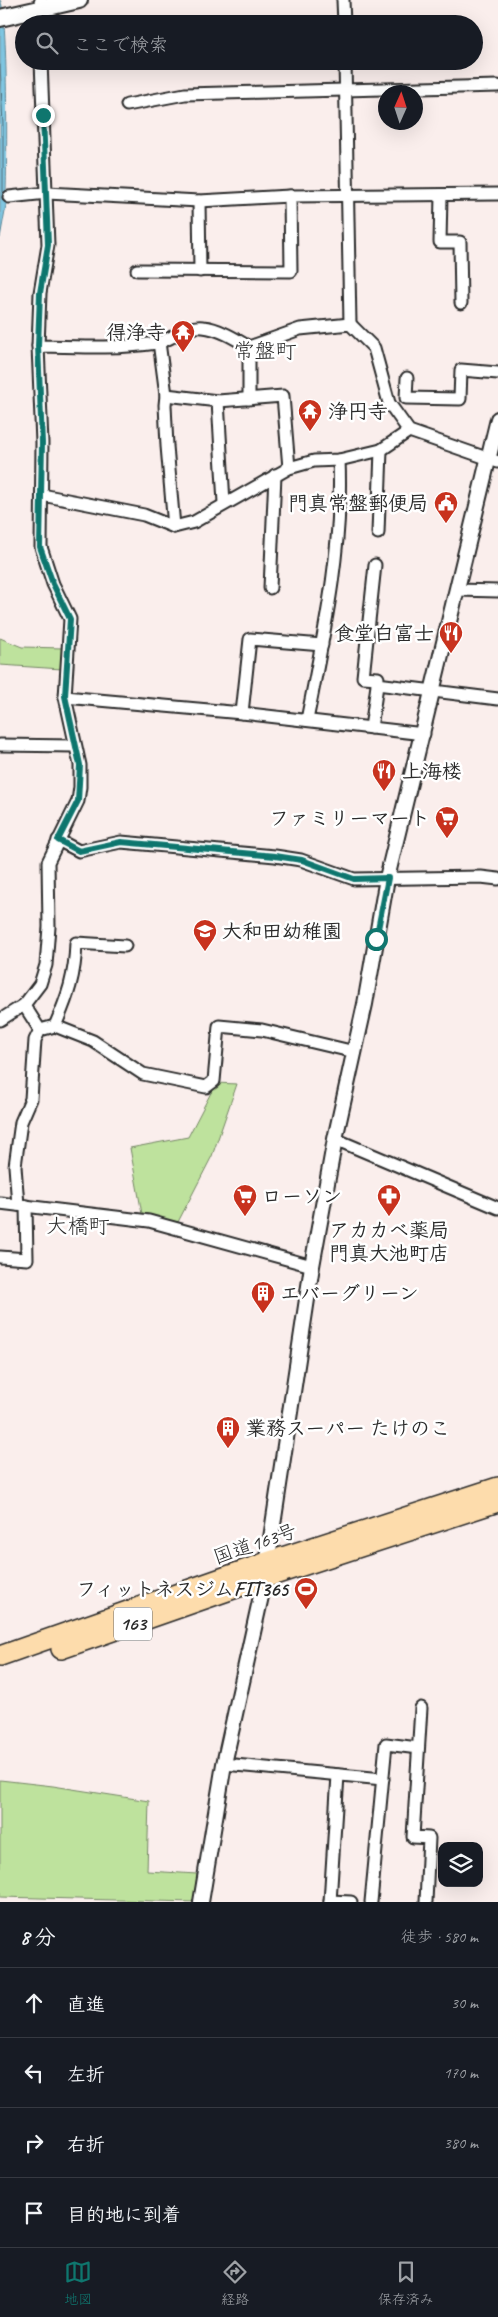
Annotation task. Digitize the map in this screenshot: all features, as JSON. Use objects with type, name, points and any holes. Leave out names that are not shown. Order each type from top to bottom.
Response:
[{"type":"highway","name":"国道163号","points":[[0,1669],[266,1570],[498,1487]]},
{"type":"highway","name":"国道163号","points":[[0,1656],[266,1570],[498,1502]]},
{"type":"main road","points":[[18,15],[79,0]]},
{"type":"main road","points":[[2,18],[15,16]]},
{"type":"street","points":[[343,0],[344,15]]},
{"type":"street","points":[[0,1020],[24,1005],[40,984],[46,965],[49,927],[48,862],[78,801],[80,765],[74,746],[65,696],[70,619],[53,584],[40,547],[42,495],[38,346],[40,293],[48,245],[41,70]]},
{"type":"street","points":[[345,70],[350,324],[374,348],[388,403],[409,431],[493,460]]},
{"type":"street","points":[[127,105],[185,94],[498,86]]},
{"type":"street","points":[[9,197],[47,193],[200,201],[290,196],[349,197],[498,194]]},
{"type":"street","points":[[441,195],[440,242],[460,242],[461,303]]},
{"type":"street","points":[[137,270],[290,271],[290,196]]},
{"type":"street","points":[[200,201],[200,271]]},
{"type":"street","points":[[248,347],[300,329],[350,324]]},
{"type":"street","points":[[38,346],[93,348],[160,342],[182,329],[203,327],[236,339],[248,347]]},
{"type":"street","points":[[160,342],[166,395],[164,406],[174,527]]},
{"type":"street","points":[[248,347],[249,399]]},
{"type":"street","points":[[407,378],[406,398],[460,399],[461,370],[498,373]]},
{"type":"street","points":[[166,395],[218,401],[283,396],[289,468]]},
{"type":"street","points":[[218,401],[224,503]]},
{"type":"street","points":[[201,1902],[224,1764],[266,1570],[312,1266],[335,1138],[388,878],[457,590],[493,460],[498,419]]},
{"type":"street","points":[[42,495],[144,515],[174,527],[194,522],[224,503],[289,468],[314,460],[340,460],[380,450],[409,431]]},
{"type":"street","points":[[378,533],[380,450]]},
{"type":"street","points":[[307,720],[322,646],[336,552],[341,499],[340,460]]},
{"type":"street","points":[[270,588],[275,475]]},
{"type":"street","points":[[371,728],[378,678],[363,676],[375,565]]},
{"type":"street","points":[[457,590],[498,591]]},
{"type":"street","points":[[242,713],[250,639],[322,646]]},
{"type":"street","points":[[377,684],[433,692],[498,698]]},
{"type":"street","points":[[65,696],[242,713],[424,734]]},
{"type":"street","points":[[0,745],[74,746]]},
{"type":"street","points":[[58,840],[79,851],[121,842],[275,856],[302,860],[354,879],[481,877],[498,879]]},
{"type":"street","points":[[55,1026],[71,989],[76,966],[76,943],[125,946]]},
{"type":"street","points":[[24,1005],[40,1030]]},
{"type":"street","points":[[0,1257],[27,1260],[22,1205],[15,1166],[21,1122],[31,1099],[34,1040],[40,1030],[55,1026],[93,1041],[143,1074],[206,1087],[214,1081],[219,1026],[262,1030],[354,1052]]},
{"type":"street","points":[[335,1138],[498,1208]]},
{"type":"street","points":[[0,1203],[149,1221],[312,1266]]},
{"type":"street","points":[[420,1708],[413,1837],[429,1838],[426,1902]]},
{"type":"street","points":[[371,1902],[386,1744],[418,1748]]},
{"type":"street","points":[[224,1764],[383,1779]]},
{"type":"street","points":[[338,1775],[330,1901],[351,1902]]},
{"type":"green space","points":[[0,638],[22,647],[63,648],[62,669],[0,665]]},
{"type":"green space","points":[[216,1083],[237,1084],[212,1156],[178,1222],[142,1214],[130,1148],[188,1137]]},
{"type":"green space","points":[[0,1780],[149,1801],[147,1871],[197,1874],[194,1902],[0,1897]]},
{"type":"water","points":[[0,0],[3,10],[6,58],[6,192],[8,194],[0,238]]},
{"type":"place","name":"得浄寺","points":[[183,353]]},
{"type":"place","name":"浄円寺","points":[[310,432]]},
{"type":"place","name":"門真常盤郵便局","points":[[446,524]]},
{"type":"place","name":"食堂白富士","points":[[451,654]]},
{"type":"place","name":"上海楼","points":[[384,792]]},
{"type":"place","name":"ファミリーマート","points":[[447,839]]},
{"type":"place","name":"大和田幼稚園","points":[[205,952]]},
{"type":"place","name":"ローソン","points":[[245,1217]]},
{"type":"place","name":"アカカベ薬局 門真大池町店","points":[[389,1217]]},
{"type":"place","name":"エバーグリーン","points":[[263,1314]]},
{"type":"place","name":"業務スーパー たけのこ","points":[[228,1449]]},
{"type":"place","name":"フィットネスジムFIT365","points":[[306,1610]]},
{"type":"district","name":"常盤町","points":[[265,351]]},
{"type":"district","name":"大橋町","points":[[78,1226]]},
{"type":"route","points":[[43,115],[48,245],[40,293],[38,346],[42,443],[40,547],[53,584],[70,619],[65,696],[74,746],[80,765],[78,801],[58,840],[79,851],[121,842],[236,854],[275,856],[302,860],[354,879],[388,878],[376,939]]}]
